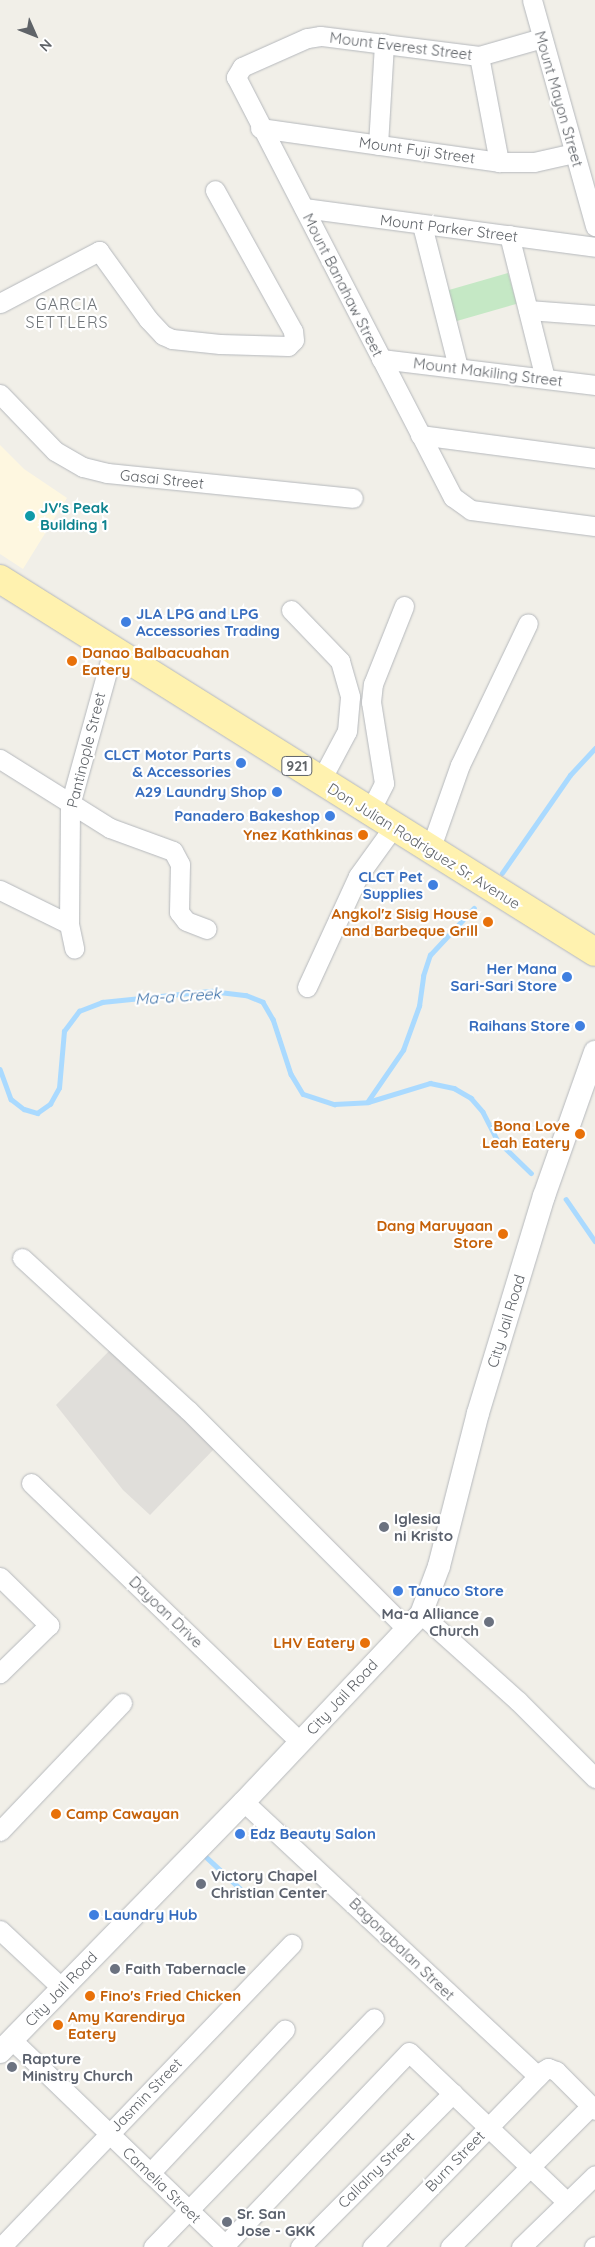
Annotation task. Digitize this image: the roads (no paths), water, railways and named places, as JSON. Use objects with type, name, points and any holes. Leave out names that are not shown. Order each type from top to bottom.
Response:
[{"type":"main road","name":"Don Julian Rodriguez Sr. Avenue","points":[[0,579],[595,952]]},
{"type":"street","name":"Mount Mayon Street","points":[[532,0],[595,226]]},
{"type":"street","name":"Mount Everest Street","points":[[237,72],[242,67],[307,38],[334,36],[479,56],[542,38]]},
{"type":"street","points":[[378,145],[384,43]]},
{"type":"street","points":[[479,56],[499,162]]},
{"type":"street","name":"Mount Banahaw Street","points":[[237,72],[238,83],[260,128],[304,208],[453,497],[471,510],[595,526]]},
{"type":"street","name":"Mount Fuji Street","points":[[260,128],[499,162],[534,162],[574,153]]},
{"type":"street","points":[[0,303],[99,251],[148,320],[172,339],[288,346],[294,340],[293,330],[215,190]]},
{"type":"street","name":"Mount Parker Street","points":[[304,208],[595,248]]},
{"type":"street","points":[[422,224],[458,367]]},
{"type":"street","points":[[509,235],[545,378]]},
{"type":"street","points":[[528,310],[595,315]]},
{"type":"street","name":"Mount Makiling Street","points":[[381,359],[595,385]]},
{"type":"street","name":"Gasai Street","points":[[0,394],[55,451],[83,468],[107,473],[353,498]]},
{"type":"street","points":[[420,435],[595,458]]},
{"type":"street","points":[[370,811],[384,783],[371,702],[373,684],[404,606]]},
{"type":"street","points":[[291,610],[340,661],[350,697],[347,731],[321,780]]},
{"type":"street","points":[[430,850],[460,765],[528,623]]},
{"type":"street","name":"Pantinople Street","points":[[74,948],[69,924],[70,805],[112,650]]},
{"type":"street","points":[[0,760],[70,805],[120,834],[173,851],[180,864],[179,912],[186,921],[207,929]]},
{"type":"street","points":[[307,987],[358,876],[394,826]]},
{"type":"street","points":[[0,890],[69,924]]},
{"type":"street","name":"City Jail Road","points":[[6,2046],[244,1802],[414,1621],[439,1566],[478,1413],[538,1214],[595,1052]]},
{"type":"street","points":[[22,1258],[414,1621],[518,1701],[595,1778]]},
{"type":"street","name":"Dayoan Drive","points":[[31,1483],[300,1742]]},
{"type":"street","points":[[0,1577],[49,1625],[0,1673]]},
{"type":"street","points":[[0,1831],[122,1703]]},
{"type":"street","name":"Bagongbalan Street","points":[[244,1802],[538,2076]]},
{"type":"street","points":[[0,1930],[62,1988]]},
{"type":"street","name":"Jasmin Street","points":[[1,2247],[292,1944]]},
{"type":"street","points":[[153,2247],[187,2209],[374,2018]]},
{"type":"street","points":[[150,2173],[285,2030]]},
{"type":"street","name":"Camelia Street","points":[[6,2046],[109,2134],[225,2246]]},
{"type":"street","points":[[225,2246],[409,2052],[567,2202]]},
{"type":"street","points":[[450,2247],[530,2167],[593,2108],[553,2069],[548,2068],[538,2076]]},
{"type":"street","name":"Burn Street","points":[[372,2247],[538,2076]]},
{"type":"street","name":"Callalny Street","points":[[300,2247],[453,2093]]},
{"type":"street","points":[[521,2247],[595,2175]]},
{"type":"waterway","points":[[502,873],[570,775],[595,748]]},
{"type":"waterway","points":[[368,1101],[403,1050],[419,1006],[423,976],[430,955],[474,908]]},
{"type":"waterway","name":"Ma-a Creek","points":[[0,1069],[11,1099],[24,1109],[37,1113],[50,1104],[59,1088],[64,1031],[79,1011],[102,1002],[211,991],[246,995],[263,1002],[273,1019],[291,1074],[303,1094],[334,1104],[368,1102],[430,1083],[454,1088],[471,1098],[483,1112],[498,1141],[531,1173]]},
{"type":"waterway","name":"Ma-a Creek","points":[[566,1199],[595,1241]]},
{"type":"waterway","points":[[203,1854],[246,1894]]},
{"type":"place","name":"JV's Peak Building 1","points":[[30,516]]},
{"type":"place","name":"JLA LPG and LPG Accessories Trading","points":[[126,622]]},
{"type":"place","name":"Danao Balbacuahan Eatery","points":[[72,661]]},
{"type":"place","name":"CLCT Motor Parts & Accessories","points":[[241,763]]},
{"type":"place","name":"A29 Laundry Shop","points":[[277,792]]},
{"type":"place","name":"Panadero Bakeshop","points":[[330,816]]},
{"type":"place","name":"Ynez Kathkinas","points":[[363,835]]},
{"type":"place","name":"CLCT Pet Supplies","points":[[433,885]]},
{"type":"place","name":"Angkol'z Sisig House and Barbeque Grill","points":[[488,922]]},
{"type":"place","name":"Her Mana Sari-Sari Store","points":[[567,977]]},
{"type":"place","name":"Raihans Store","points":[[580,1026]]},
{"type":"place","name":"Bona Love Leah Eatery","points":[[580,1134]]},
{"type":"place","name":"Dang Maruyaan Store","points":[[503,1234]]},
{"type":"place","name":"Iglesia ni Kristo","points":[[384,1527]]},
{"type":"place","name":"Tanuco Store","points":[[398,1591]]},
{"type":"place","name":"Ma-a Alliance Church","points":[[489,1622]]},
{"type":"place","name":"LHV Eatery","points":[[365,1643]]},
{"type":"place","name":"Camp Cawayan","points":[[56,1814]]},
{"type":"place","name":"Edz Beauty Salon","points":[[240,1834]]},
{"type":"place","name":"Victory Chapel Christian Center","points":[[201,1884]]},
{"type":"place","name":"Laundry Hub","points":[[94,1915]]},
{"type":"place","name":"Faith Tabernacle","points":[[115,1969]]},
{"type":"place","name":"Fino's Fried Chicken","points":[[90,1996]]},
{"type":"place","name":"Amy Karendirya Eatery","points":[[58,2025]]},
{"type":"place","name":"Rapture Ministry Church","points":[[12,2067]]},
{"type":"place","name":"Sr. San Jose - GKK","points":[[227,2222]]},
{"type":"district","name":"GARCIA SETTLERS","points":[[67,313]]}]
